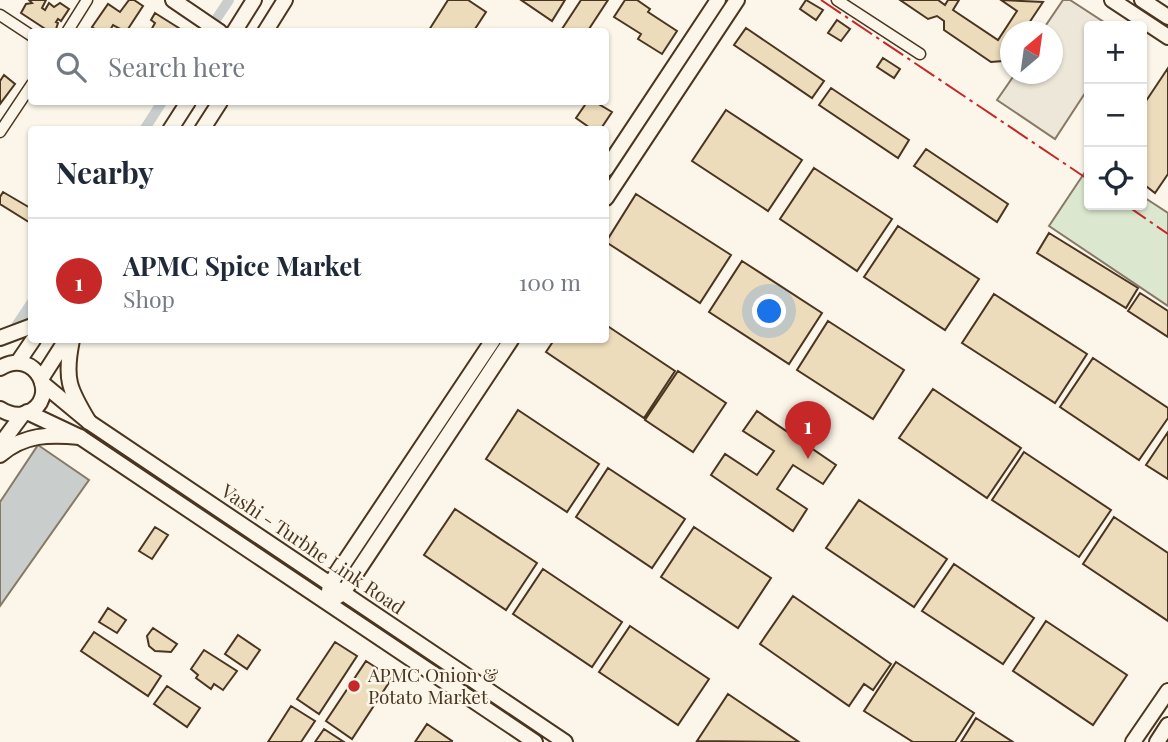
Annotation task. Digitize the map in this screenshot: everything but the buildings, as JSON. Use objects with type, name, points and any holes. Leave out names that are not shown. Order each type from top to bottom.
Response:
[{"type":"main road","points":[[173,0],[214,28]]},
{"type":"main road","points":[[236,28],[254,0]]},
{"type":"main road","points":[[268,28],[285,0]]},
{"type":"main road","points":[[609,164],[718,0]]},
{"type":"main road","points":[[609,193],[737,0]]},
{"type":"main road","points":[[1112,0],[1146,23],[1163,19]]},
{"type":"main road","points":[[1142,0],[1163,19]]},
{"type":"main road","points":[[173,126],[186,105]]},
{"type":"main road","points":[[205,126],[218,105]]},
{"type":"main road","points":[[0,338],[28,328]]},
{"type":"main road","points":[[6,364],[30,343]]},
{"type":"main road","points":[[0,445],[25,413],[40,401],[42,381],[64,343]]},
{"type":"main road","points":[[72,343],[67,375],[72,395],[89,422]]},
{"type":"main road","points":[[327,603],[330,584],[491,343]]},
{"type":"main road","points":[[327,603],[343,593],[509,343]]},
{"type":"main road","name":"Vashi - Turbhe Link Road","points":[[6,364],[32,368],[42,381],[89,422],[565,742]]},
{"type":"main road","name":"Vashi - Turbhe Link Road","points":[[0,409],[10,414],[25,413],[80,437],[535,742]]},
{"type":"main road","points":[[0,455],[23,440],[40,435],[80,437]]},
{"type":"main road","points":[[1133,742],[1168,691]]},
{"type":"main road","points":[[1157,742],[1168,725]]},
{"type":"street","points":[[69,28],[88,0]]},
{"type":"street","points":[[837,0],[920,54]]},
{"type":"street","points":[[0,15],[28,33]]},
{"type":"street","points":[[0,132],[28,90]]},
{"type":"green space","points":[[1084,174],[1084,210],[1147,210],[1147,199],[1168,213],[1168,306],[1049,226]]},
{"type":"shaded area","points":[[1063,0],[1070,0],[1102,21],[1084,21],[1084,95],[1055,139],[997,100],[1008,84],[1063,84],[1063,21],[1049,21]]},
{"type":"shaded area","points":[[38,445],[89,480],[0,606],[0,502]]},
{"type":"waterway","points":[[217,18],[229,0]]},
{"type":"waterway","points":[[147,126],[160,105]]},
{"type":"waterway","points":[[16,326],[28,308]]},
{"type":"power","points":[[821,0],[1084,177]]},
{"type":"power","points":[[1133,210],[1168,234]]},
{"type":"place","name":"APMC Spice Market","points":[[808,459]]},
{"type":"place","name":"APMC Onion & Potato Market","points":[[354,686]]}]
